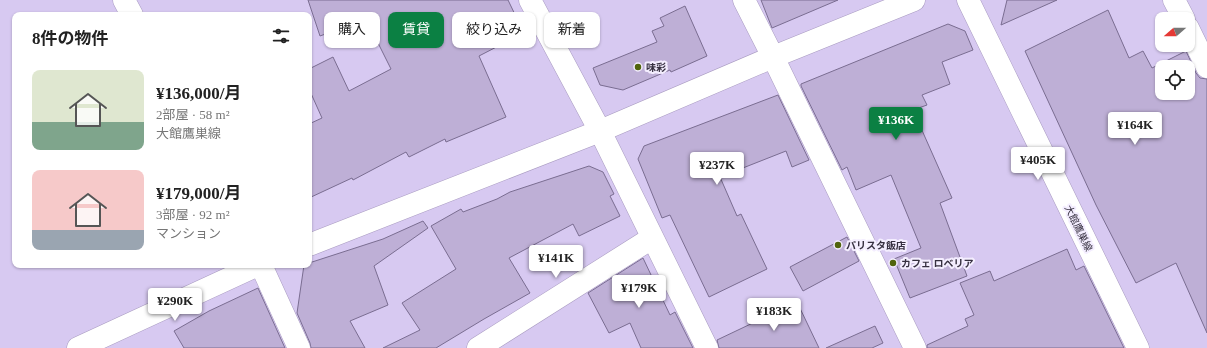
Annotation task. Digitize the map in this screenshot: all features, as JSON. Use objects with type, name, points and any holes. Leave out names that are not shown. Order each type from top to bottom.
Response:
[{"type":"street","points":[[124,0],[130,12]]},
{"type":"street","points":[[530,0],[600,131],[707,348]]},
{"type":"street","points":[[744,0],[916,348]]},
{"type":"street","points":[[312,244],[600,131],[773,57],[914,0]]},
{"type":"street","name":"大館鷹巣線","points":[[968,0],[1138,348]]},
{"type":"street","points":[[1174,0],[1180,12]]},
{"type":"street","points":[[1195,42],[1207,67]]},
{"type":"street","points":[[478,348],[652,238]]},
{"type":"street","points":[[78,348],[252,268]]},
{"type":"street","points":[[260,268],[299,348]]},
{"type":"building","points":[[308,0],[508,0],[514,12],[452,12],[452,48],[494,48],[479,56],[506,117],[446,142],[445,139],[409,157],[406,152],[353,180],[352,178],[312,197],[312,123],[322,118],[312,96],[312,68],[333,57],[349,91],[391,69],[380,47],[380,12],[324,12],[324,35],[320,36]]},
{"type":"building","points":[[761,0],[838,0],[772,28]]},
{"type":"building","points":[[1007,0],[1057,0],[1001,25]]},
{"type":"building","points":[[685,6],[707,56],[671,72],[670,70],[623,90],[600,85],[593,68],[657,42],[652,31],[664,26],[660,18]]},
{"type":"building","points":[[1108,10],[1129,58],[1143,51],[1152,68],[1155,66],[1155,100],[1195,100],[1195,71],[1200,78],[1207,79],[1207,333],[1176,263],[1136,283],[1096,205],[1025,51]]},
{"type":"building","points":[[948,24],[965,31],[973,50],[942,62],[950,84],[922,95],[927,105],[913,110],[952,198],[940,203],[967,276],[910,298],[894,259],[921,248],[891,175],[856,190],[847,167],[842,170],[801,84]]},
{"type":"building","points":[[1184,52],[1186,52],[1190,60],[1168,60]]},
{"type":"building","points":[[778,95],[809,160],[792,167],[786,151],[720,177],[737,216],[741,214],[767,269],[709,297],[670,215],[662,218],[638,159],[644,146]]},
{"type":"building","points":[[589,166],[603,172],[614,194],[610,196],[620,216],[579,236],[573,224],[509,258],[530,293],[436,348],[383,348],[420,330],[402,303],[456,269],[431,226],[461,209],[463,212],[497,199],[510,192]]},
{"type":"building","points":[[423,221],[428,228],[374,266],[388,305],[350,321],[365,348],[311,348],[297,313],[304,268],[312,268],[312,262],[383,239]]},
{"type":"building","points":[[847,237],[859,261],[803,291],[790,267]]},
{"type":"building","points":[[1067,249],[1076,270],[1084,266],[1124,348],[927,348],[927,345],[968,326],[965,319],[974,315],[960,283],[990,271],[994,281]]},
{"type":"building","points":[[643,258],[670,315],[675,312],[693,348],[641,348],[630,323],[609,333],[588,293]]},
{"type":"building","points":[[258,288],[285,348],[184,348],[174,331],[209,311]]},
{"type":"building","points":[[797,302],[819,348],[719,348],[717,340]]},
{"type":"building","points":[[875,326],[883,343],[872,348],[826,348]]},
{"type":"place","name":"味彩","points":[[638,67]]},
{"type":"place","name":"パリスタ飯店","points":[[838,245]]},
{"type":"place","name":"カフェ ロベリア","points":[[893,263]]}]
